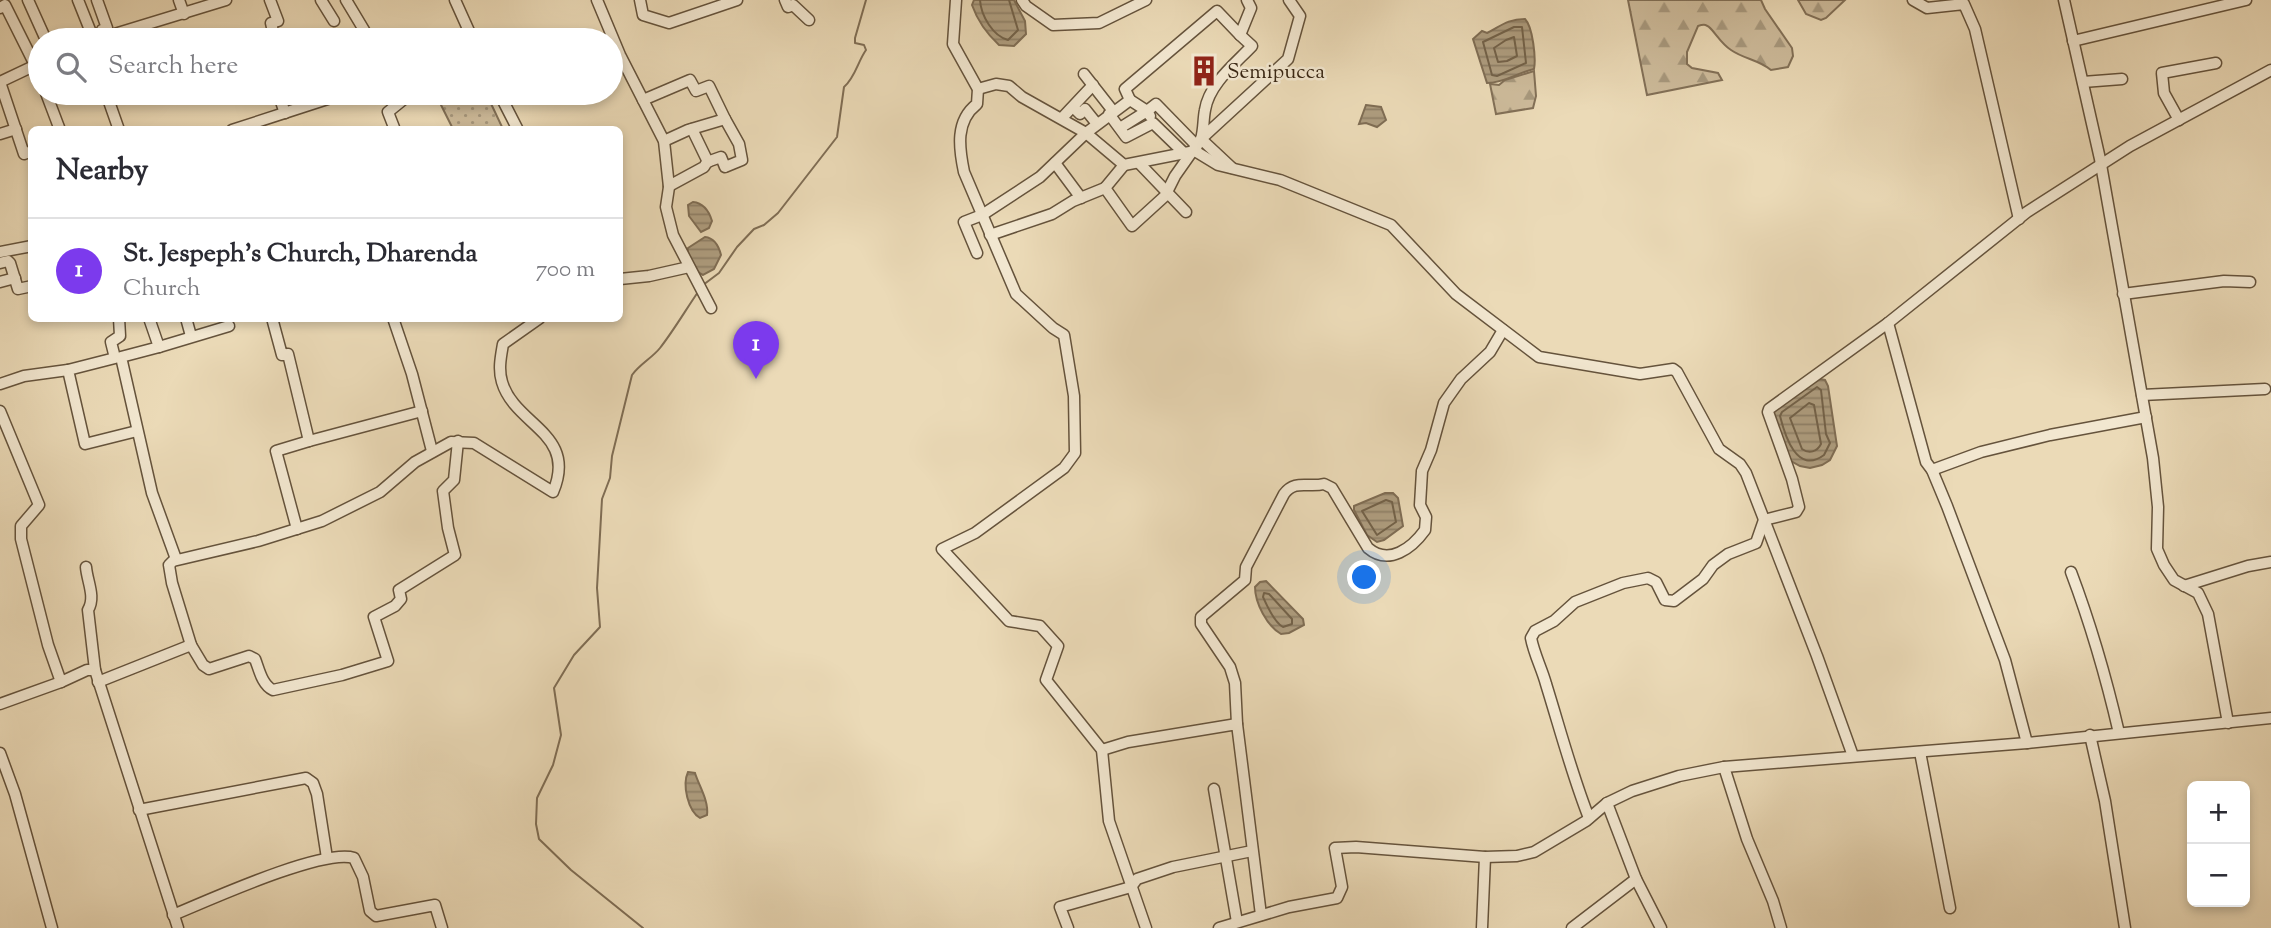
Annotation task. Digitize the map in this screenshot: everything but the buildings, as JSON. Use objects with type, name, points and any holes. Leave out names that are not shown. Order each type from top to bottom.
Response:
[{"type":"street","points":[[28,0],[41,28]]},
{"type":"street","points":[[78,0],[90,28]]},
{"type":"street","points":[[97,0],[107,28]]},
{"type":"street","points":[[179,0],[184,14]]},
{"type":"street","points":[[135,28],[226,0]]},
{"type":"street","points":[[270,0],[278,21],[271,23],[272,28]]},
{"type":"street","points":[[321,0],[334,20]]},
{"type":"street","points":[[346,0],[363,28]]},
{"type":"street","points":[[455,0],[467,28]]},
{"type":"street","points":[[597,0],[609,28]]},
{"type":"street","points":[[640,0],[643,15],[669,23],[737,0]]},
{"type":"street","points":[[785,0],[788,7],[793,5],[809,20]]},
{"type":"street","points":[[956,0],[954,44],[978,89],[977,104],[968,111],[960,131],[960,154],[964,172],[1016,294],[1064,335],[1074,396],[1075,453],[1064,468],[975,533],[942,549],[1009,621],[1041,626],[1058,646],[1046,680],[1102,750],[1109,821],[1146,928]]},
{"type":"street","points":[[1022,0],[1026,6],[1053,25],[1100,23],[1146,0]]},
{"type":"street","points":[[1240,34],[1251,8],[1247,0]]},
{"type":"street","points":[[1105,188],[1132,226],[1167,192],[1194,147],[1289,59],[1300,16],[1289,0]]},
{"type":"street","points":[[1913,0],[1927,8],[1964,4],[1975,29],[2019,219]]},
{"type":"street","points":[[2064,0],[2101,163],[2146,416],[2158,507],[2157,549],[2174,580],[2198,593],[2208,614],[2228,723]]},
{"type":"street","points":[[2073,41],[2246,0]]},
{"type":"street","points":[[0,8],[5,5],[28,48]]},
{"type":"street","points":[[1194,147],[1205,108],[1218,81],[1252,46],[1217,11],[1125,89],[1130,100],[1147,111],[1153,122],[1194,147],[1232,168],[1280,180],[1391,225],[1456,294],[1539,357],[1640,374],[1673,369],[1677,372],[1723,453],[1743,468],[1818,656],[1853,756]]},
{"type":"street","points":[[623,61],[664,141],[669,186],[666,206],[671,225],[711,308]]},
{"type":"street","points":[[2179,120],[2164,93],[2162,73],[2216,63]]},
{"type":"street","points":[[1764,520],[1796,512],[1799,507],[1769,409],[1888,323],[2019,219],[2101,163],[2271,70]]},
{"type":"street","points":[[28,71],[0,82],[24,154],[28,152]]},
{"type":"street","points":[[1084,74],[1126,137],[1153,122]]},
{"type":"street","points":[[2083,82],[2122,79]]},
{"type":"street","points":[[643,100],[690,80],[696,91],[709,86],[739,144],[742,160],[725,167],[721,157],[669,186]]},
{"type":"street","points":[[978,89],[996,85],[1009,86],[1022,97],[1086,133],[1124,164],[1139,163],[1194,147]]},
{"type":"street","points":[[1062,118],[1093,85]]},
{"type":"street","points":[[976,253],[964,222],[982,215],[1040,177],[1086,133],[1130,100]]},
{"type":"street","points":[[1120,128],[1156,104],[1194,147]]},
{"type":"street","points":[[51,105],[58,126]]},
{"type":"street","points":[[110,105],[118,126]]},
{"type":"street","points":[[282,105],[285,113]]},
{"type":"street","points":[[255,126],[309,105]]},
{"type":"street","points":[[394,126],[388,111],[396,105]]},
{"type":"street","points":[[505,105],[516,126]]},
{"type":"street","points":[[1073,107],[1080,114],[1085,109],[1097,124]]},
{"type":"street","points":[[664,141],[725,119]]},
{"type":"street","points":[[0,134],[16,129]]},
{"type":"street","points":[[692,129],[708,162]]},
{"type":"street","points":[[1055,163],[1081,198]]},
{"type":"street","points":[[1139,163],[1186,212]]},
{"type":"street","points":[[990,235],[1052,214],[1105,188],[1124,164]]},
{"type":"street","points":[[28,247],[2,257],[15,278],[18,289],[28,287]]},
{"type":"street","points":[[623,279],[689,267]]},
{"type":"street","points":[[0,282],[15,278]]},
{"type":"street","points":[[2123,294],[2224,281],[2250,282]]},
{"type":"street","points":[[119,322],[120,336],[111,342],[118,358],[152,493],[176,559]]},
{"type":"street","points":[[150,322],[159,346]]},
{"type":"street","points":[[187,322],[191,336]]},
{"type":"street","points":[[273,322],[282,355],[288,354],[309,441]]},
{"type":"street","points":[[395,322],[432,451]]},
{"type":"street","points":[[458,441],[454,480],[443,491],[455,555],[399,590],[401,599],[395,606],[374,617],[388,661],[342,675],[272,690],[264,681],[255,659],[249,656],[209,668],[202,665],[191,645],[172,583],[169,565],[176,559],[258,541],[322,521],[380,492],[432,451],[451,442],[458,441],[474,443],[553,492],[558,481],[558,457],[552,441],[512,400],[501,381],[503,344],[534,322]]},
{"type":"street","points":[[1888,323],[1926,462],[1932,470],[2005,660],[2027,743]]},
{"type":"street","points":[[0,384],[24,376],[68,370],[118,358],[229,326]]},
{"type":"street","points":[[1261,915],[1237,724],[1235,683],[1230,667],[1201,624],[1201,617],[1245,580],[1246,567],[1284,494],[1291,486],[1324,484],[1332,488],[1373,553],[1403,553],[1425,530],[1426,517],[1420,505],[1423,471],[1444,403],[1461,379],[1490,352],[1503,330]]},
{"type":"street","points":[[68,370],[85,444],[137,431]]},
{"type":"street","points":[[2142,395],[2266,389]]},
{"type":"street","points":[[0,411],[39,505],[21,526],[21,539],[48,645],[61,682]]},
{"type":"street","points":[[297,529],[276,451],[422,411]]},
{"type":"street","points":[[1932,470],[1981,452],[2146,416]]},
{"type":"street","points":[[1589,818],[1579,794],[1531,638],[1535,631],[1554,621],[1574,603],[1623,583],[1648,578],[1656,582],[1665,600],[1674,601],[1703,579],[1713,565],[1728,554],[1756,543],[1764,520]]},
{"type":"street","points":[[2184,586],[2248,566],[2271,562]]},
{"type":"street","points":[[86,567],[92,605],[88,610],[98,682],[178,928]]},
{"type":"street","points":[[2071,572],[2095,638],[2096,651],[2108,682],[2119,733]]},
{"type":"street","points":[[98,682],[191,645]]},
{"type":"street","points":[[1,701],[61,682],[87,670],[95,670]]},
{"type":"street","points":[[1220,928],[1315,901],[1337,898],[1342,887],[1335,848],[1356,847],[1485,857],[1517,856],[1534,852],[1589,818],[1607,803],[1632,791],[1679,776],[1724,767],[2027,743],[2271,719]]},
{"type":"street","points":[[1102,750],[1128,742],[1237,724]]},
{"type":"street","points":[[2091,736],[2105,801],[2125,928]]},
{"type":"street","points":[[1920,752],[1950,908]]},
{"type":"street","points":[[0,753],[15,794],[52,928]]},
{"type":"street","points":[[1724,767],[1747,839],[1782,928]]},
{"type":"street","points":[[139,810],[306,778],[313,783],[317,794],[327,858]]},
{"type":"street","points":[[1214,789],[1237,922]]},
{"type":"street","points":[[1607,803],[1636,879],[1661,928]]},
{"type":"street","points":[[1068,928],[1060,906],[1131,887],[1137,879],[1173,867],[1252,851]]},
{"type":"street","points":[[173,915],[239,887],[327,858],[342,856],[354,858],[363,877],[370,911],[376,916],[435,905],[442,928]]},
{"type":"street","points":[[1482,928],[1485,857]]},
{"type":"street","points":[[1572,928],[1636,879]]},
{"type":"green space","points":[[1628,0],[1761,0],[1792,48],[1793,56],[1788,67],[1771,70],[1731,50],[1709,27],[1700,25],[1687,52],[1687,64],[1692,68],[1718,73],[1722,80],[1647,95]]},
{"type":"green space","points":[[1798,0],[1845,0],[1821,20],[1806,14]]},
{"type":"green space","points":[[1534,71],[1536,96],[1533,108],[1496,114],[1490,84],[1499,85],[1505,80]]},
{"type":"green space","points":[[441,105],[492,105],[502,126],[452,126]]},
{"type":"water","points":[[974,0],[1014,0],[1025,21],[1026,34],[1014,46],[999,45],[980,22],[972,5]]},
{"type":"water","points":[[1525,19],[1533,43],[1534,69],[1487,83],[1473,39],[1482,31],[1487,33],[1509,22]]},
{"type":"water","points":[[1366,105],[1381,107],[1386,120],[1377,127],[1366,123],[1359,124]]},
{"type":"water","points":[[693,202],[705,208],[712,221],[709,228],[701,232],[689,216],[688,205]]},
{"type":"water","points":[[705,237],[714,241],[721,255],[714,269],[703,275],[692,263],[688,248]]},
{"type":"water","points":[[1820,379],[1825,380],[1828,386],[1837,446],[1830,460],[1810,468],[1791,461],[1773,416],[1775,410]]},
{"type":"water","points":[[1385,493],[1393,493],[1398,498],[1403,526],[1377,542],[1367,535],[1354,506]]},
{"type":"water","points":[[1266,581],[1303,619],[1304,625],[1281,634],[1271,626],[1257,600],[1255,587]]},
{"type":"water","points":[[688,772],[695,773],[705,799],[707,815],[700,818],[692,810],[687,797]]},
{"type":"waterway","points":[[703,285],[719,273],[754,229],[764,225],[778,213],[837,137],[844,87],[866,50],[864,45],[855,43],[866,0]]},
{"type":"waterway","points":[[643,928],[571,870],[539,839],[536,824],[537,798],[553,765],[561,735],[554,688],[574,655],[600,627],[597,588],[602,499],[610,478],[612,456],[632,375],[660,348],[698,292]]},
{"type":"place","name":"Semipucca","points":[[1204,71]]},
{"type":"place","name":"St. Jespeph's Church, Dharenda","points":[[756,379]]}]
